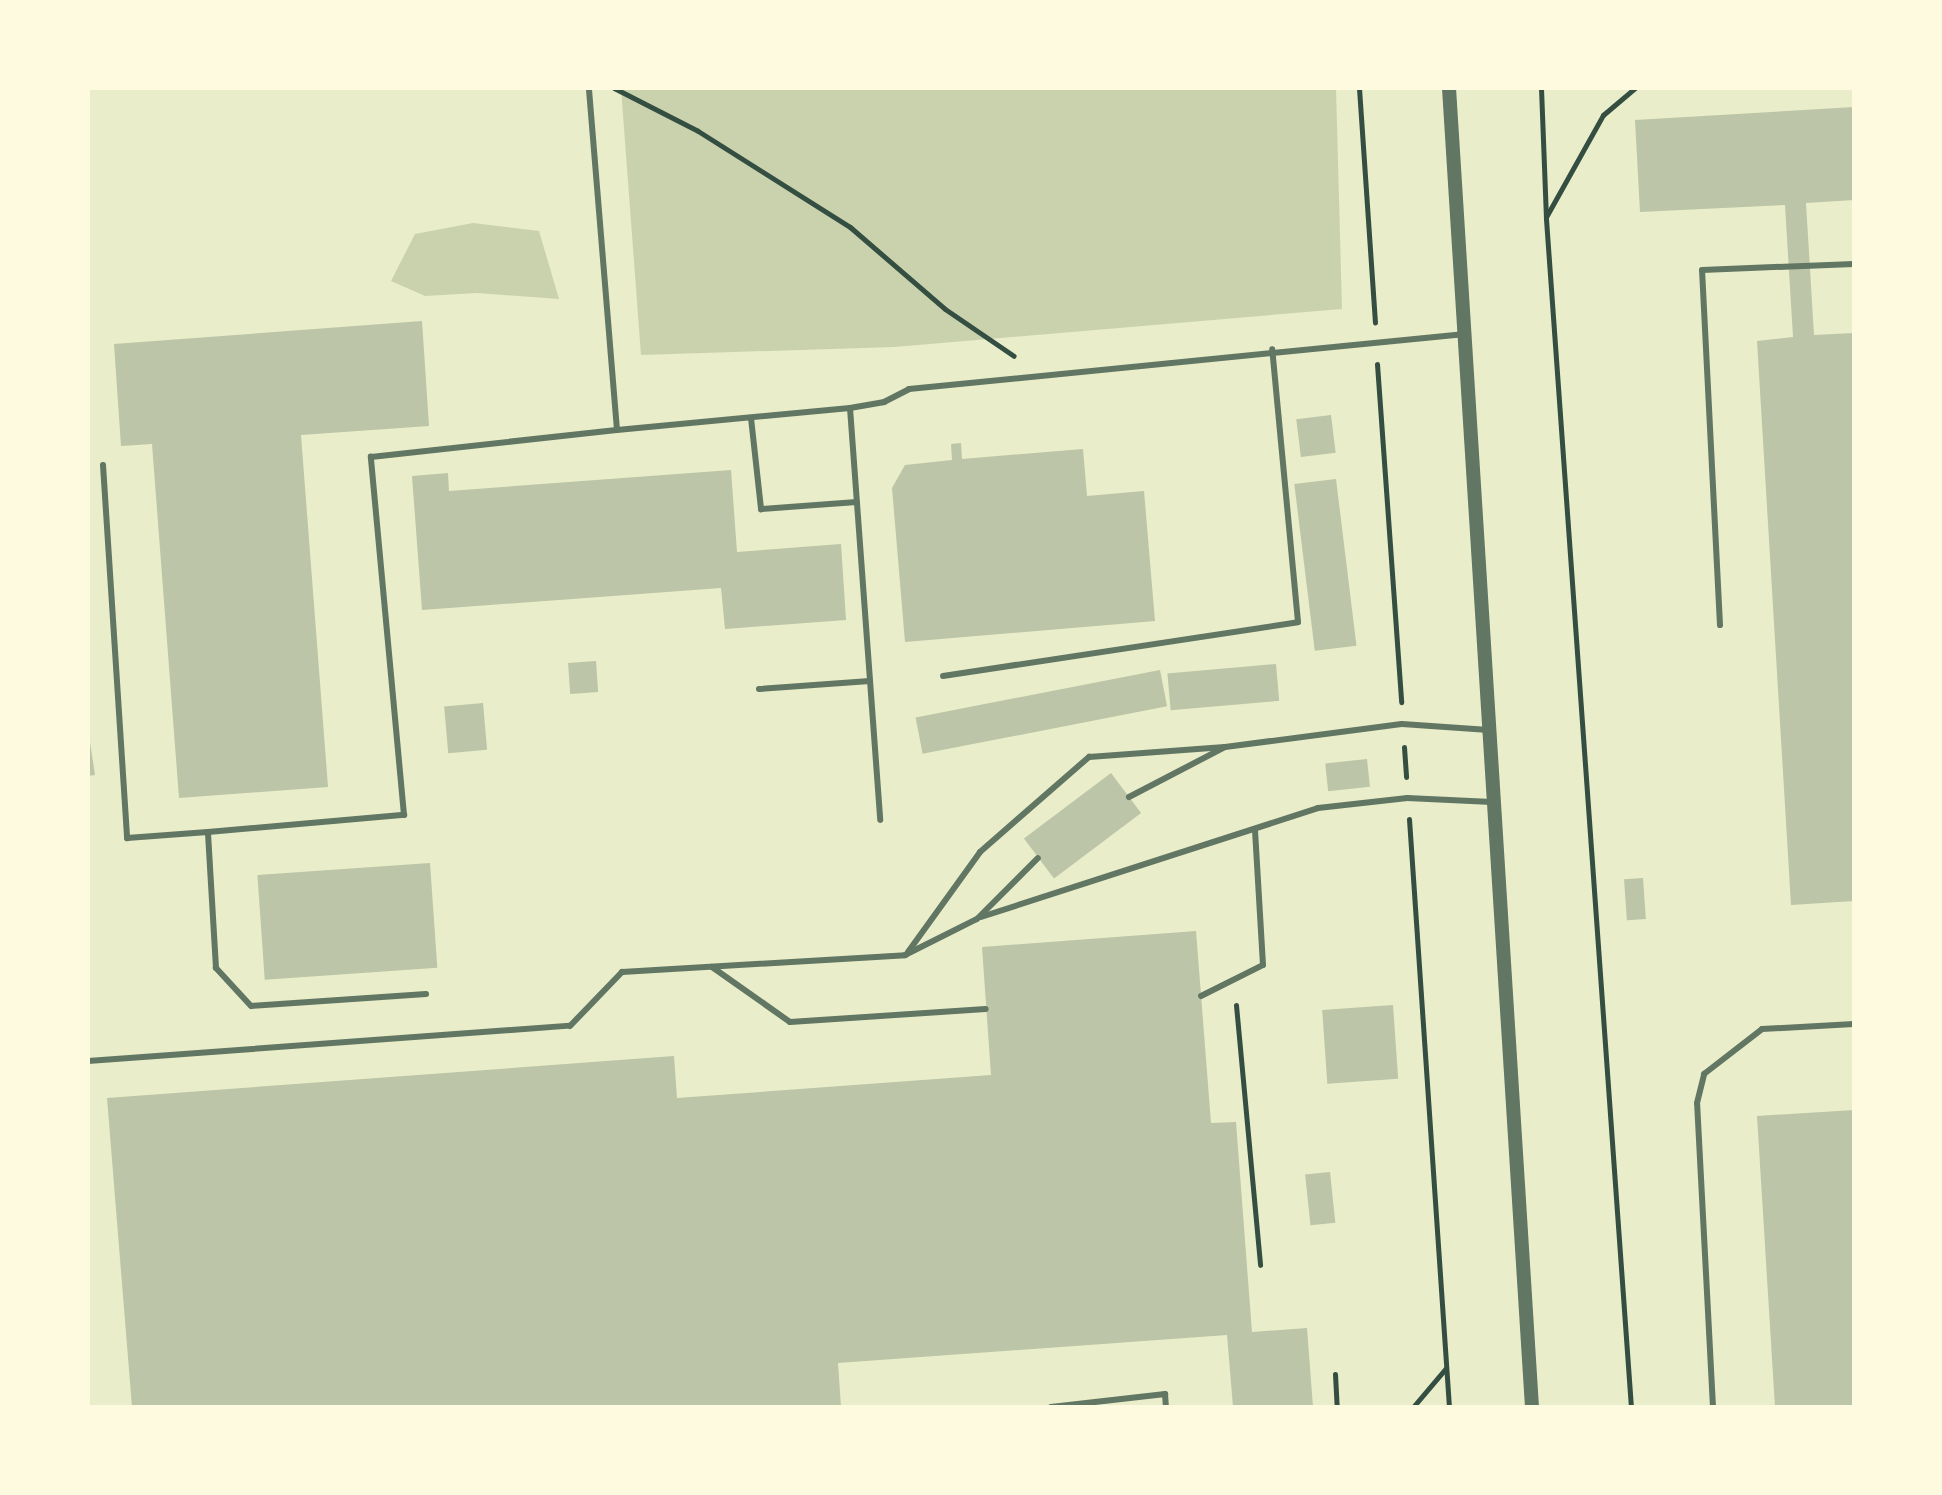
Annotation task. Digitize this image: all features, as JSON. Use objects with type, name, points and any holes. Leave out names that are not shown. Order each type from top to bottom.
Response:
[{"type":"street","points":[[1449,88],[1532,1407]]},
{"type":"lane","points":[[589,88],[617,430]]},
{"type":"lane","points":[[1720,625],[1702,270],[1854,264]]},
{"type":"lane","points":[[103,465],[127,838],[404,815],[371,457],[850,408],[884,402],[909,389],[1040,377],[1272,349],[1465,334]]},
{"type":"lane","points":[[943,676],[1298,622],[1272,349]]},
{"type":"lane","points":[[850,408],[880,820]]},
{"type":"lane","points":[[751,418],[761,509],[857,502]]},
{"type":"lane","points":[[759,689],[870,681]]},
{"type":"lane","points":[[905,955],[980,852],[1089,757],[1225,747],[1402,724],[1489,730]]},
{"type":"lane","points":[[1129,797],[1225,747]]},
{"type":"lane","points":[[88,1061],[570,1026],[622,972],[905,955],[977,919],[1255,829],[1348,804],[1407,798],[1494,802]]},
{"type":"lane","points":[[1201,996],[1263,965],[1255,829]]},
{"type":"lane","points":[[208,832],[216,968],[251,1006],[426,994]]},
{"type":"lane","points":[[977,919],[1038,858]]},
{"type":"lane","points":[[711,967],[790,1022],[986,1009]]},
{"type":"lane","points":[[1713,1407],[1697,1103],[1704,1074],[1762,1029],[1854,1024]]},
{"type":"lane","points":[[1051,1407],[1165,1394],[1166,1407]]},
{"type":"path","points":[[614,88],[698,131],[850,227],[945,309],[1040,377]]},
{"type":"path","points":[[1541,88],[1546,219],[1631,1407]]},
{"type":"path","points":[[1546,219],[1603,115],[1635,88]]},
{"type":"path","points":[[1234,980],[1260,1265]]},
{"type":"path","points":[[1413,1407],[1446,1367]]},
{"type":"path","points":[[1335,1374],[1337,1407]]},
{"type":"green space","points":[[621,88],[1336,88],[1342,309],[894,347],[641,355]]},
{"type":"green space","points":[[473,223],[539,231],[559,299],[477,293],[425,296],[391,281],[415,234]]},
{"type":"building","points":[[1854,107],[1854,200],[1806,203],[1814,335],[1854,333],[1854,901],[1791,905],[1757,341],[1793,337],[1785,205],[1640,212],[1635,120]]},
{"type":"building","points":[[422,321],[429,426],[301,435],[328,787],[179,798],[152,444],[121,446],[114,344]]},
{"type":"building","points":[[1331,415],[1336,453],[1301,457],[1296,419]]},
{"type":"building","points":[[961,443],[962,459],[1083,449],[1087,496],[1144,491],[1155,621],[905,642],[892,488],[905,465],[952,460],[951,444]]},
{"type":"building","points":[[731,470],[737,552],[841,544],[846,620],[725,629],[721,588],[422,610],[412,476],[448,473],[449,491]]},
{"type":"building","points":[[1336,479],[1356,646],[1315,651],[1294,484]]},
{"type":"building","points":[[596,661],[598,692],[570,694],[568,663]]},
{"type":"building","points":[[1276,664],[1279,701],[1171,710],[1167,673]]},
{"type":"building","points":[[1160,670],[1167,706],[923,754],[916,718]]},
{"type":"building","points":[[483,703],[487,750],[448,753],[444,706]]},
{"type":"building","points":[[88,729],[95,775],[88,776]]},
{"type":"building","points":[[1367,759],[1370,787],[1328,791],[1325,763]]},
{"type":"building","points":[[1111,773],[1141,813],[1054,879],[1024,839]]},
{"type":"building","points":[[430,863],[437,968],[265,980],[257,875]]},
{"type":"building","points":[[1643,878],[1646,919],[1627,920],[1624,879]]},
{"type":"building","points":[[1196,931],[1211,1123],[1236,1122],[1252,1332],[1307,1328],[1313,1407],[1233,1407],[1227,1335],[838,1363],[841,1407],[132,1407],[107,1098],[674,1056],[677,1098],[991,1075],[982,947]]},
{"type":"building","points":[[1393,1005],[1398,1079],[1327,1084],[1322,1010]]},
{"type":"building","points":[[1854,1110],[1854,1407],[1775,1407],[1757,1116]]},
{"type":"building","points":[[1330,1172],[1335,1223],[1310,1225],[1305,1175]]}]
